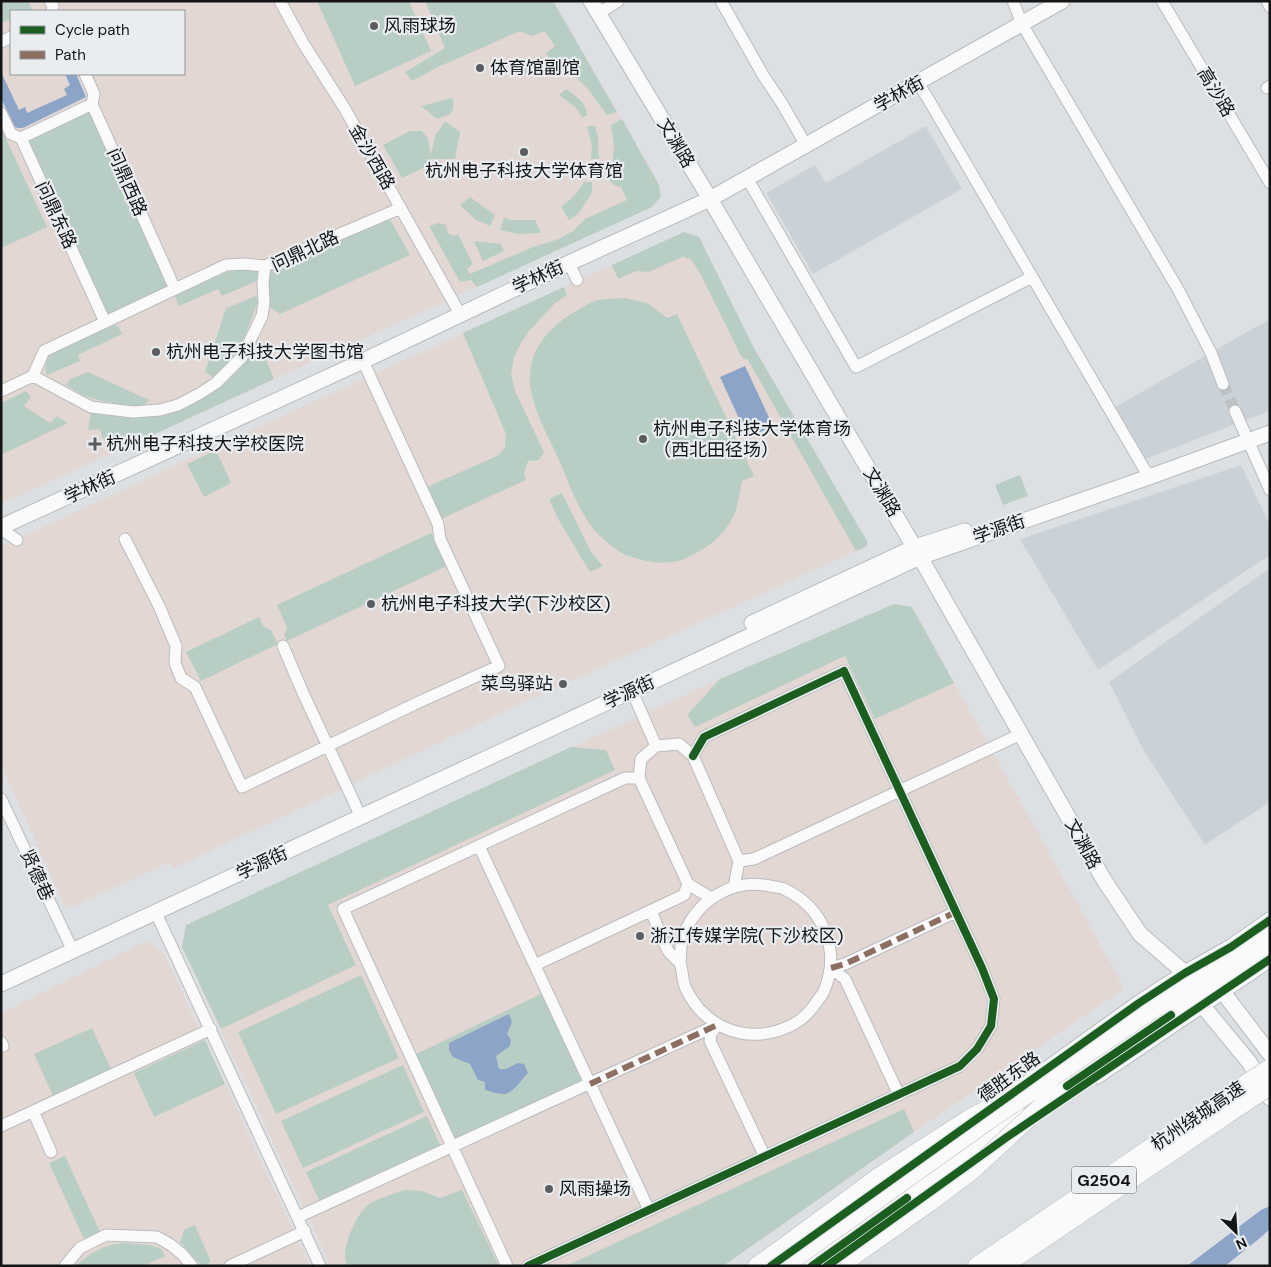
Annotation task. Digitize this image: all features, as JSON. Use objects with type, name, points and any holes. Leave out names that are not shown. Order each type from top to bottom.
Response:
[{"type":"highway","points":[[784,1266],[992,1118],[1270,930]]},
{"type":"highway","points":[[812,1266],[1055,1094],[1270,948]]},
{"type":"highway","points":[[757,1266],[880,1176],[961,1124],[1082,1058]]},
{"type":"highway","name":"杭州绕城高速","points":[[977,1266],[1270,1068]]},
{"type":"highway","name":"杭州绕城高速","points":[[1003,1266],[1270,1086]]},
{"type":"highway","points":[[839,1266],[930,1202],[970,1171],[1055,1094]]},
{"type":"main road","name":"学林街","points":[[1,528],[710,199],[1062,1]]},
{"type":"main road","name":"文渊路","points":[[595,7],[918,552],[1104,880],[1140,934],[1185,973]]},
{"type":"main road","name":"学源街","points":[[1246,438],[1270,425]]},
{"type":"main road","name":"学源街","points":[[1,984],[71,947],[918,552],[1246,438],[1270,433]]},
{"type":"main road","name":"学源街","points":[[1,974],[156,912],[359,813],[632,691],[918,552]]},
{"type":"main road","name":"德胜东路","points":[[771,1266],[1139,1003],[1185,973],[1231,947],[1270,920]]},
{"type":"main road","points":[[827,1266],[1007,1137],[1270,959]]},
{"type":"main road","points":[[1185,973],[1222,991],[1270,1054]]},
{"type":"main road","points":[[1185,973],[1202,1005],[1249,1062],[1270,1098]]},
{"type":"street","name":"金沙西路","points":[[280,1],[302,43],[344,109],[460,314]]},
{"type":"street","points":[[595,7],[618,1]]},
{"type":"street","points":[[721,1],[806,145]]},
{"type":"street","points":[[1013,1],[1022,24],[1179,291],[1211,353],[1224,384]]},
{"type":"street","name":"高沙路","points":[[1162,1],[1270,183]]},
{"type":"street","points":[[1267,1],[1270,7]]},
{"type":"street","name":"问鼎西路","points":[[85,75],[94,94],[92,104],[175,289]]},
{"type":"street","points":[[918,83],[1147,473]]},
{"type":"street","points":[[21,138],[92,104]]},
{"type":"street","name":"问鼎东路","points":[[1,113],[11,134],[21,138],[105,322]]},
{"type":"street","points":[[747,178],[856,368],[1032,277]]},
{"type":"street","name":"问鼎北路","points":[[33,376],[92,407],[133,412],[160,410],[178,405],[216,383],[242,356],[262,316],[265,266],[401,208]]},
{"type":"street","points":[[569,263],[577,280]]},
{"type":"street","points":[[1,391],[33,376],[44,351],[105,322],[226,265],[265,266]]},
{"type":"street","points":[[125,540],[176,646],[175,663],[181,678],[195,687],[242,787],[499,666],[440,539],[438,524],[363,360]]},
{"type":"street","points":[[1235,411],[1270,490]]},
{"type":"street","points":[[1,528],[17,540]]},
{"type":"street","points":[[283,646],[359,813]]},
{"type":"street","points":[[528,1266],[960,1066],[978,1049],[992,1026],[994,999],[982,968],[844,671],[704,737],[693,756]]},
{"type":"street","points":[[632,691],[656,746]]},
{"type":"street","points":[[740,861],[754,859],[1021,734]]},
{"type":"street","points":[[711,898],[688,884],[639,778],[641,759],[656,746],[679,744],[693,756],[740,861],[734,887]]},
{"type":"street","points":[[507,1266],[343,909],[625,778],[639,778]]},
{"type":"street","name":"贤德巷","points":[[1,799],[71,947]]},
{"type":"street","points":[[479,846],[649,1210]]},
{"type":"street","points":[[535,966],[684,895],[688,884]]},
{"type":"street","points":[[758,884],[783,888],[804,901],[821,920],[830,943],[831,968],[824,992],[810,1012],[790,1027],[765,1034],[740,1034],[717,1025],[698,1009],[685,988],[680,963],[682,938],[693,916],[711,898],[734,887],[758,884]]},
{"type":"street","points":[[651,911],[668,951],[680,963]]},
{"type":"street","points":[[156,912],[305,1230],[320,1266]]},
{"type":"street","points":[[831,968],[845,964],[956,912]]},
{"type":"street","points":[[831,968],[845,979],[899,1095]]},
{"type":"street","points":[[298,1217],[717,1025]]},
{"type":"street","points":[[717,1025],[711,1034],[710,1042],[765,1157]]},
{"type":"street","points":[[1,1126],[211,1029]]},
{"type":"street","points":[[33,1111],[51,1152]]},
{"type":"street","points":[[230,1266],[305,1230]]},
{"type":"street","points":[[65,1266],[80,1248],[106,1235],[157,1237],[182,1254],[192,1266]]},
{"type":"shaded area","points":[[1,1],[553,1],[657,180],[661,196],[652,207],[1,504]]},
{"type":"shaded area","points":[[926,126],[962,189],[813,274],[766,193],[815,165],[826,183]]},
{"type":"shaded area","name":"杭州电子科技大学(下沙校区)","points":[[684,232],[699,237],[754,348],[867,541],[867,546],[527,701],[187,862],[173,868],[170,862],[77,905],[69,907],[64,904],[1,765],[1,547]]},
{"type":"shaded area","points":[[1270,319],[1270,411],[1140,461],[1110,410]]},
{"type":"shaded area","points":[[1241,465],[1270,525],[1270,555],[1098,670],[1020,539]]},
{"type":"shaded area","points":[[1270,568],[1270,802],[1205,845],[1144,751],[1109,682]]},
{"type":"shaded area","name":"浙江传媒学院(下沙校区)","points":[[894,604],[912,607],[1124,989],[914,1132],[723,1266],[331,1266],[182,947],[186,925],[720,679]]},
{"type":"shaded area","points":[[147,941],[163,952],[310,1266],[1,1266],[1,1013]]},
{"type":"green space","points":[[1,1],[28,1],[32,9],[10,10],[10,19],[1,23]]},
{"type":"green space","name":"风雨球场","points":[[317,1],[409,1],[431,51],[355,86]]},
{"type":"green space","points":[[425,1],[553,1],[617,112],[607,115],[588,89],[578,79],[553,64],[546,53],[555,46],[544,31],[532,36],[520,31],[438,67],[412,81],[405,72],[445,48]]},
{"type":"green space","points":[[541,56],[544,64],[542,70],[534,74],[525,75],[521,69]]},
{"type":"green space","points":[[566,89],[583,104],[587,116],[582,117],[576,108],[559,95]]},
{"type":"green space","points":[[453,98],[453,111],[437,119],[421,106]]},
{"type":"green space","points":[[92,104],[175,289],[105,322],[21,138]]},
{"type":"green space","points":[[622,119],[659,185],[661,196],[652,207],[477,287],[471,280],[460,282],[429,226],[439,223],[446,225],[448,233],[453,236],[458,234],[473,264],[467,269],[470,274],[533,247],[559,239],[573,231],[585,219],[627,200],[621,187],[614,185],[609,180],[612,170],[614,145],[611,125]]},
{"type":"green space","points":[[445,121],[460,132],[455,159],[431,159],[425,167],[402,178],[383,145],[410,131],[422,131],[428,139],[431,155],[435,136]]},
{"type":"green space","points":[[587,126],[595,126],[598,137],[599,159],[591,159],[592,146]]},
{"type":"green space","points":[[1,128],[47,227],[1,248]]},
{"type":"green space","points":[[584,182],[592,182],[592,193],[578,214],[569,220],[561,206],[574,196]]},
{"type":"green space","points":[[470,197],[495,215],[490,226],[476,220],[460,205]]},
{"type":"green space","points":[[387,214],[410,255],[280,314],[264,303],[265,266]]},
{"type":"green space","points":[[504,217],[510,220],[535,220],[541,233],[518,234],[500,230]]},
{"type":"green space","points":[[684,232],[699,237],[754,348],[867,541],[867,546],[856,551],[748,360],[742,358],[700,273],[690,258],[685,258],[684,256],[649,272],[636,271],[618,279],[612,265]]},
{"type":"green space","points":[[474,241],[501,244],[504,251],[483,261]]},
{"type":"green space","points":[[233,270],[257,270],[257,281],[222,296],[218,289],[179,306],[174,295]]},
{"type":"green space","points":[[564,287],[567,295],[554,304],[530,330],[521,343],[514,357],[511,374],[515,391],[544,452],[539,460],[528,461],[524,474],[526,480],[441,519],[427,487],[499,455],[505,447],[506,434],[463,333]]},
{"type":"green space","points":[[256,296],[258,302],[241,344],[231,360],[214,378],[205,372],[226,308]]},
{"type":"green space","name":"杭州电子科技大学体育场 （西北田径场）","points":[[625,298],[647,303],[667,318],[677,314],[754,476],[742,481],[735,512],[723,532],[704,549],[678,561],[665,563],[638,559],[619,551],[599,535],[587,520],[572,491],[534,404],[530,372],[536,350],[542,340],[558,323],[586,305],[602,299]]},
{"type":"green space","points":[[114,325],[118,326],[122,334],[78,355],[80,361],[47,375],[46,363],[51,352]]},
{"type":"green space","points":[[257,339],[274,379],[116,452],[110,438],[104,440],[99,429],[88,430],[91,411],[185,405]]},
{"type":"green space","points":[[88,372],[149,400],[144,405],[138,406],[117,404],[88,397],[66,385],[70,379]]},
{"type":"green space","points":[[26,391],[31,397],[24,406],[50,423],[57,416],[68,423],[1,455],[1,403]]},
{"type":"green space","points":[[216,450],[231,483],[204,497],[187,464]]},
{"type":"green space","points":[[1020,475],[1028,496],[1003,505],[995,485]]},
{"type":"green space","points":[[562,493],[591,552],[603,566],[590,572],[558,519],[549,499]]},
{"type":"green space","points":[[431,533],[447,566],[287,641],[284,635],[287,628],[277,605]]},
{"type":"green space","points":[[894,604],[912,607],[954,683],[875,719],[845,656],[695,727],[687,715],[720,679]]},
{"type":"green space","points":[[259,617],[263,626],[271,630],[278,644],[201,681],[186,652]]},
{"type":"green space","points":[[571,747],[606,750],[615,770],[328,905],[356,965],[221,1029],[182,947],[186,925]]},
{"type":"green space","points":[[361,975],[399,1058],[276,1114],[238,1032]]},
{"type":"green space","points":[[547,991],[590,1084],[452,1147],[410,1057]]},
{"type":"green space","points":[[92,1028],[111,1069],[53,1096],[34,1054]]},
{"type":"green space","points":[[205,1040],[225,1084],[154,1117],[134,1073]]},
{"type":"green space","points":[[403,1065],[424,1112],[303,1168],[281,1121]]},
{"type":"green space","points":[[904,1109],[914,1132],[723,1266],[566,1266]]},
{"type":"green space","points":[[427,1116],[440,1145],[319,1200],[306,1172]]},
{"type":"green space","points":[[65,1156],[100,1232],[84,1239],[49,1163]]},
{"type":"green space","points":[[405,1190],[422,1191],[440,1198],[462,1190],[499,1266],[347,1266],[345,1254],[347,1241],[364,1209],[386,1196]]},
{"type":"green space","points":[[195,1225],[211,1262],[202,1266],[180,1242],[184,1230]]},
{"type":"green space","points":[[122,1243],[150,1245],[161,1249],[165,1256],[144,1266],[76,1266],[97,1250]]},
{"type":"water","points":[[1,72],[19,110],[25,107],[27,113],[67,95],[64,89],[70,85],[65,75],[76,75],[86,97],[23,128],[15,127],[1,98]]},
{"type":"water","points":[[745,366],[773,426],[748,438],[720,377]]},
{"type":"water","points":[[509,1014],[512,1022],[507,1034],[511,1040],[510,1046],[496,1056],[499,1069],[506,1069],[518,1063],[524,1064],[528,1073],[513,1090],[506,1094],[500,1094],[485,1090],[485,1082],[478,1080],[470,1064],[453,1057],[449,1050],[449,1043]]},
{"type":"water","points":[[1270,1206],[1270,1229],[1225,1266],[1187,1266],[1261,1210]]},
{"type":"tunnel","points":[[1223,384],[1235,411]]},
{"type":"marked path","points":[[831,968],[845,964],[956,912]]},
{"type":"marked path","points":[[590,1084],[717,1025]]},
{"type":"cycle path","points":[[528,1266],[960,1066],[977,1049],[991,1026],[994,999],[982,968],[844,671],[704,737],[693,756]]},
{"type":"cycle path","points":[[771,1266],[1139,1003],[1185,973],[1231,947],[1270,920]]},
{"type":"cycle path","points":[[827,1266],[1007,1137],[1270,959]]},
{"type":"cycle path","points":[[1067,1086],[1171,1015]]},
{"type":"cycle path","points":[[812,1266],[907,1198]]},
{"type":"place","name":"风雨球场","points":[[374,26]]},
{"type":"place","name":"体育馆副馆","points":[[480,68]]},
{"type":"place","name":"杭州电子科技大学体育馆","points":[[524,152]]},
{"type":"place","name":"杭州电子科技大学图书馆","points":[[156,352]]},
{"type":"place","name":"杭州电子科技大学体育场 （西北田径场）","points":[[643,439]]},
{"type":"place","name":"杭州电子科技大学校医院","points":[[95,444]]},
{"type":"place","name":"杭州电子科技大学(下沙校区)","points":[[371,604]]},
{"type":"place","name":"菜鸟驿站","points":[[563,684]]},
{"type":"place","name":"浙江传媒学院(下沙校区)","points":[[640,936]]},
{"type":"place","name":"风雨操场","points":[[549,1189]]}]
